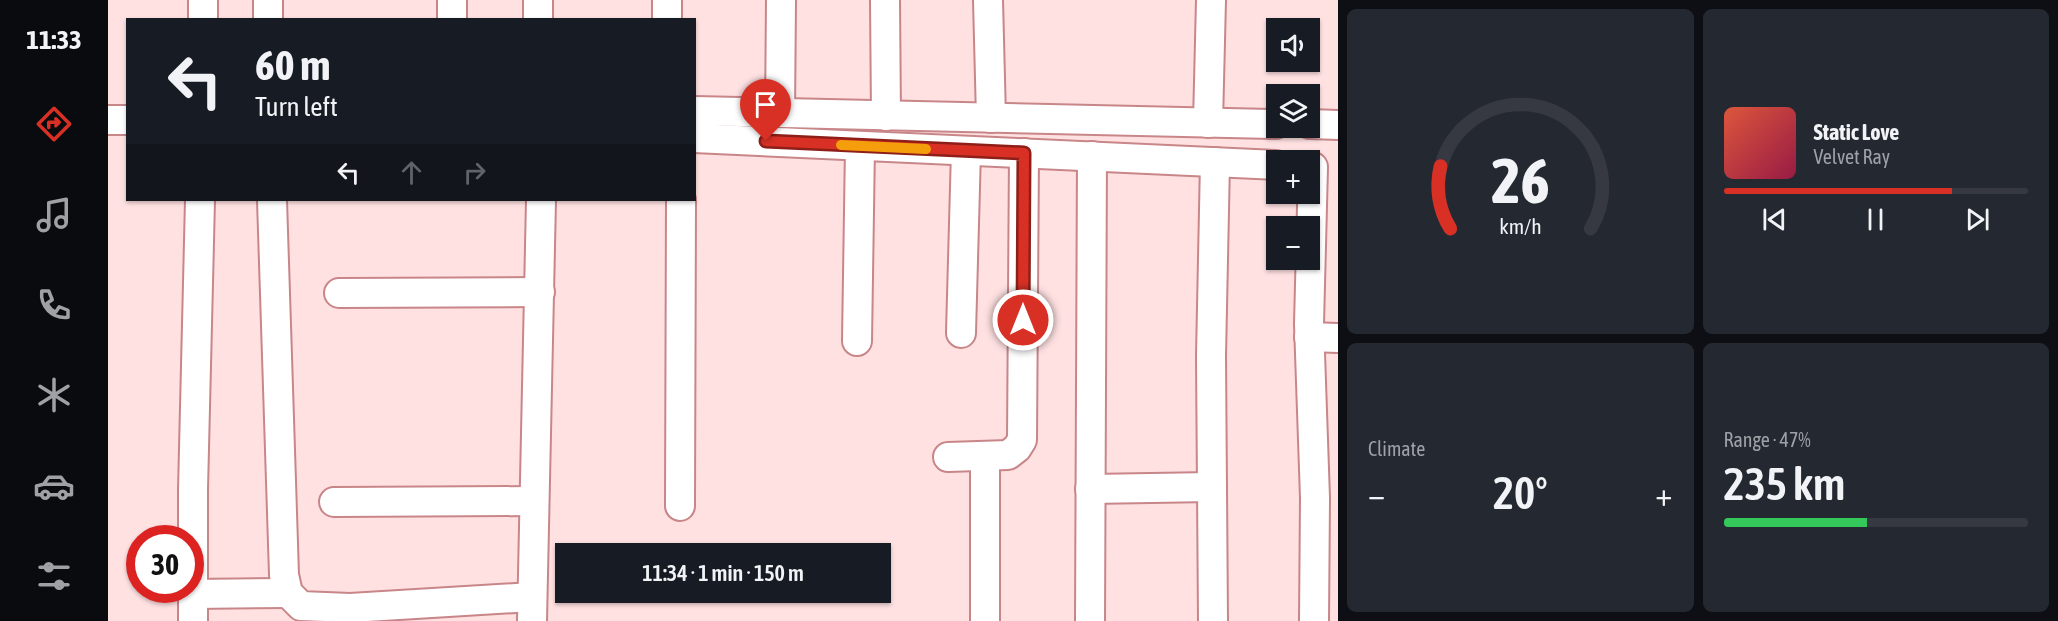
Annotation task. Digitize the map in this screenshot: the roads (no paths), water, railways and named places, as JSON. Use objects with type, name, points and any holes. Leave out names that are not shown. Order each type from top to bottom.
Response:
[{"type":"street","points":[[202,18],[203,0]]},
{"type":"street","points":[[268,0],[268,18]]},
{"type":"street","points":[[452,0],[452,18]]},
{"type":"street","points":[[538,0],[538,18]]},
{"type":"street","points":[[667,0],[667,18]]},
{"type":"street","points":[[780,113],[781,0]]},
{"type":"street","points":[[885,0],[886,116]]},
{"type":"street","points":[[988,0],[991,118]]},
{"type":"street","points":[[1208,123],[1211,0]]},
{"type":"street","points":[[696,111],[1266,124]]},
{"type":"street","points":[[108,120],[126,120]]},
{"type":"street","points":[[1320,124],[1338,125]]},
{"type":"street","points":[[696,138],[1266,165]]},
{"type":"street","points":[[857,341],[860,146]]},
{"type":"street","points":[[961,333],[966,151]]},
{"type":"street","points":[[948,457],[1008,455],[1017,448],[1022,440],[1024,153]]},
{"type":"street","points":[[1090,621],[1092,156]]},
{"type":"street","points":[[1213,621],[1211,356],[1215,162]]},
{"type":"street","points":[[200,201],[192,608],[288,592]]},
{"type":"street","points":[[272,201],[284,575],[288,592],[301,606],[532,609],[541,201]]},
{"type":"street","points":[[681,201],[681,506]]},
{"type":"street","points":[[1314,621],[1315,498],[1309,337],[1318,204]]},
{"type":"street","points":[[339,293],[540,292]]},
{"type":"street","points":[[1309,337],[1338,338]]},
{"type":"street","points":[[985,457],[986,621]]},
{"type":"street","points":[[1090,489],[1212,487]]},
{"type":"street","points":[[334,502],[534,501]]}]
